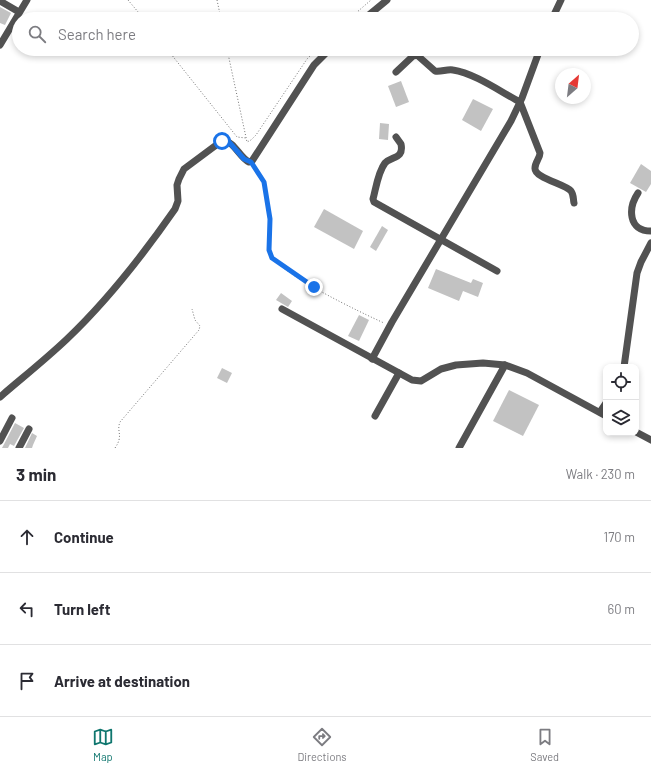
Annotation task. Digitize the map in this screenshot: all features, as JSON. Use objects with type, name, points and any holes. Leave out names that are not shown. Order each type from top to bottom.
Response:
[{"type":"street","points":[[0,1],[19,12],[26,0]]},
{"type":"street","points":[[372,12],[387,0]]},
{"type":"street","points":[[555,12],[560,0]]},
{"type":"street","points":[[0,45],[12,24]]},
{"type":"street","points":[[0,397],[67,339],[128,272],[175,209],[178,201],[177,185],[184,169],[223,140],[231,144],[244,159],[251,162],[314,65],[323,56]]},
{"type":"street","points":[[396,72],[413,56]]},
{"type":"street","points":[[418,56],[435,72],[450,70],[460,72],[520,102],[540,153],[534,168],[535,171],[543,177],[569,189],[572,194],[574,204]]},
{"type":"street","points":[[372,359],[390,325],[511,121],[520,102],[537,56]]},
{"type":"street","points":[[396,137],[401,144],[401,152],[398,156],[388,161],[384,166],[373,200],[377,204],[497,271]]},
{"type":"street","points":[[638,193],[631,210],[633,219],[636,226],[640,229],[651,231]]},
{"type":"street","points":[[624,364],[637,273],[651,243]]},
{"type":"street","points":[[282,309],[412,380],[419,381],[447,367],[470,364],[505,365],[527,373],[603,414]]},
{"type":"street","points":[[459,448],[505,365]]},
{"type":"street","points":[[375,416],[399,373]]},
{"type":"street","points":[[0,440],[12,418]]},
{"type":"street","points":[[19,448],[29,429]]},
{"type":"street","points":[[639,434],[651,440]]},
{"type":"path","points":[[128,0],[138,12]]},
{"type":"path","points":[[217,0],[220,12]]},
{"type":"path","points":[[357,12],[371,0]]},
{"type":"path","points":[[173,56],[238,137],[247,138]]},
{"type":"path","points":[[229,56],[247,142],[256,134],[310,56]]},
{"type":"path","points":[[251,162],[262,177],[265,187],[270,219],[269,250],[272,258],[324,294],[390,325]]},
{"type":"path","points":[[114,448],[119,441],[120,436],[118,427],[120,422],[200,330],[200,326],[195,320],[192,309]]},
{"type":"building","points":[[0,7],[11,13],[5,25],[0,23]]},
{"type":"building","points":[[401,81],[409,102],[396,107],[388,86]]},
{"type":"building","points":[[473,99],[493,109],[481,131],[462,120]]},
{"type":"building","points":[[380,123],[389,124],[388,140],[379,139]]},
{"type":"building","points":[[641,164],[651,171],[651,184],[646,192],[630,183]]},
{"type":"building","points":[[324,209],[363,231],[354,249],[314,227]]},
{"type":"building","points":[[382,226],[388,230],[376,251],[370,247]]},
{"type":"building","points":[[436,269],[471,283],[473,279],[483,283],[478,297],[463,291],[459,301],[428,288]]},
{"type":"building","points":[[281,293],[292,301],[288,307],[276,300]]},
{"type":"building","points":[[359,315],[369,320],[359,341],[348,336]]},
{"type":"building","points":[[222,368],[232,373],[227,383],[217,378]]},
{"type":"building","points":[[509,390],[539,405],[523,436],[493,421]]},
{"type":"building","points":[[15,423],[24,428],[14,446],[10,444],[8,448],[2,448]]},
{"type":"building","points":[[32,433],[37,436],[32,448],[25,448]]},
{"type":"route","points":[[222,141],[229,142],[244,159],[251,162],[262,177],[271,225],[269,250],[272,258],[314,287]]}]
